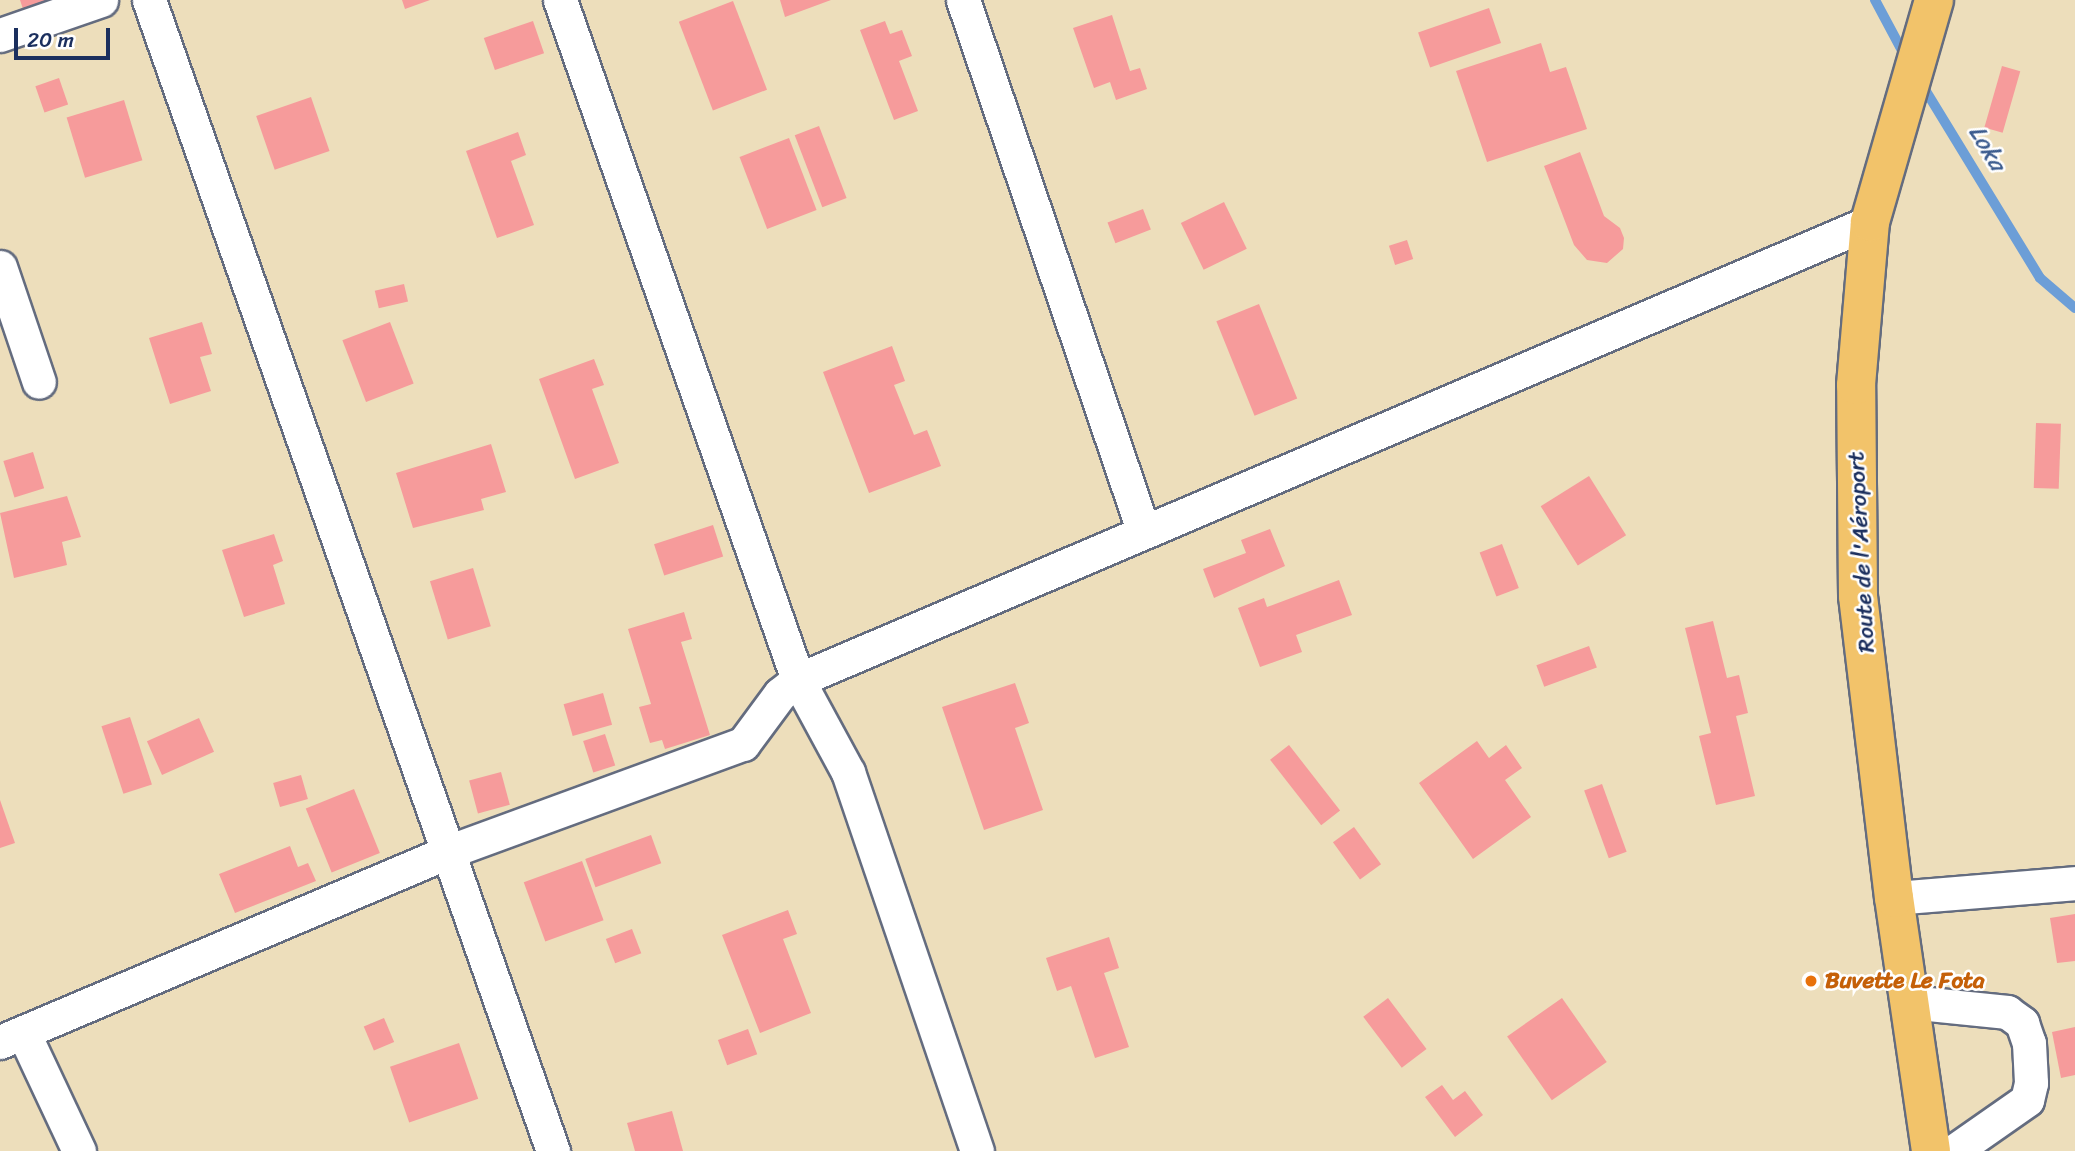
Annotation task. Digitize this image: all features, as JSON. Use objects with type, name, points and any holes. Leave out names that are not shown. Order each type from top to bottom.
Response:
[{"type":"main road","name":"Route de l'Aéroport","points":[[1931,1151],[1894,898],[1858,596],[1856,384],[1870,222],[1934,0]]},
{"type":"street","points":[[0,35],[101,0]]},
{"type":"street","points":[[149,0],[450,851],[553,1151]]},
{"type":"street","points":[[560,0],[798,680],[848,772],[976,1151]]},
{"type":"street","points":[[963,0],[1143,530]]},
{"type":"street","points":[[79,1151],[12,1038],[450,851],[743,744],[780,694],[798,680],[1143,530],[1870,222]]},
{"type":"street","points":[[0,267],[39,382]]},
{"type":"street","points":[[1894,898],[2075,883]]},
{"type":"street","points":[[1909,1002],[2007,1012],[2022,1023],[2029,1043],[2031,1083],[2027,1100],[1954,1151]]},
{"type":"building","points":[[20,0],[48,0],[23,9]]},
{"type":"building","points":[[402,0],[430,0],[405,9]]},
{"type":"building","points":[[780,0],[831,0],[785,17]]},
{"type":"building","points":[[733,1],[767,90],[713,110],[679,22]]},
{"type":"building","points":[[1489,8],[1501,43],[1430,67],[1418,32]]},
{"type":"building","points":[[1112,15],[1130,71],[1140,68],[1147,89],[1116,100],[1110,82],[1094,88],[1073,28]]},
{"type":"building","points":[[533,21],[544,53],[495,70],[484,38]]},
{"type":"building","points":[[885,21],[890,34],[902,30],[912,56],[899,61],[918,111],[894,120],[860,30]]},
{"type":"building","points":[[1541,43],[1550,72],[1566,67],[1587,129],[1487,162],[1456,71]]},
{"type":"building","points":[[2002,66],[2020,71],[2003,133],[1984,128]]},
{"type":"building","points":[[59,78],[68,104],[44,113],[35,86]]},
{"type":"building","points":[[311,97],[330,151],[275,170],[256,116]]},
{"type":"building","points":[[124,100],[142,160],[85,178],[67,118]]},
{"type":"building","points":[[819,126],[847,198],[822,207],[795,135]]},
{"type":"building","points":[[518,132],[526,155],[511,161],[534,225],[497,238],[466,151]]},
{"type":"building","points":[[789,138],[817,210],[767,229],[740,157]]},
{"type":"building","points":[[1580,152],[1604,216],[1620,228],[1624,238],[1623,249],[1607,263],[1587,260],[1574,245],[1544,166]]},
{"type":"building","points":[[1224,202],[1247,249],[1204,270],[1181,223]]},
{"type":"building","points":[[1143,209],[1151,230],[1115,243],[1108,223]]},
{"type":"building","points":[[1407,240],[1413,259],[1395,265],[1389,246]]},
{"type":"building","points":[[404,284],[408,302],[379,308],[375,291]]},
{"type":"building","points":[[1259,304],[1297,399],[1255,416],[1216,321]]},
{"type":"building","points":[[202,322],[212,354],[200,357],[211,391],[170,404],[149,338]]},
{"type":"building","points":[[390,322],[414,384],[366,402],[342,340]]},
{"type":"building","points":[[892,346],[905,381],[894,385],[914,435],[927,430],[941,466],[869,493],[823,372]]},
{"type":"building","points":[[594,359],[604,385],[592,389],[619,463],[575,479],[539,379]]},
{"type":"building","points":[[2036,423],[2061,424],[2059,489],[2034,488]]},
{"type":"building","points":[[491,444],[506,492],[481,499],[484,510],[413,528],[396,473]]},
{"type":"building","points":[[33,452],[44,488],[14,497],[3,461]]},
{"type":"building","points":[[1589,476],[1626,535],[1578,566],[1541,506]]},
{"type":"building","points":[[67,496],[81,537],[62,542],[67,565],[14,578],[0,513]]},
{"type":"building","points":[[713,525],[723,556],[664,576],[654,544]]},
{"type":"building","points":[[1270,529],[1285,566],[1214,598],[1203,569],[1246,553],[1241,540]]},
{"type":"building","points":[[274,534],[283,561],[273,565],[285,604],[244,617],[222,550]]},
{"type":"building","points":[[1502,544],[1519,588],[1496,596],[1480,553]]},
{"type":"building","points":[[473,568],[491,626],[448,639],[430,581]]},
{"type":"building","points":[[1339,580],[1352,615],[1296,635],[1302,652],[1260,667],[1238,608],[1264,598],[1267,607]]},
{"type":"building","points":[[684,612],[692,639],[681,642],[710,735],[665,749],[662,740],[650,743],[639,707],[651,704],[628,629]]},
{"type":"building","points":[[1713,621],[1727,678],[1739,675],[1748,713],[1736,716],[1755,796],[1716,805],[1699,736],[1711,733],[1685,628]]},
{"type":"building","points":[[1589,646],[1597,668],[1544,687],[1536,665]]},
{"type":"building","points":[[1015,683],[1029,723],[1015,728],[1043,810],[984,830],[942,707]]},
{"type":"building","points":[[603,693],[612,725],[573,736],[564,704]]},
{"type":"building","points":[[130,717],[152,785],[123,794],[101,726]]},
{"type":"building","points":[[199,718],[214,752],[162,775],[147,741]]},
{"type":"building","points":[[605,734],[615,765],[593,772],[583,741]]},
{"type":"building","points":[[1477,741],[1489,758],[1506,745],[1522,768],[1505,780],[1531,817],[1473,859],[1419,783]]},
{"type":"building","points":[[1289,745],[1340,810],[1321,825],[1270,760]]},
{"type":"building","points":[[501,772],[510,805],[478,813],[469,781]]},
{"type":"building","points":[[301,775],[308,799],[280,807],[273,783]]},
{"type":"building","points":[[1602,784],[1627,852],[1609,858],[1584,790]]},
{"type":"building","points":[[354,789],[380,853],[332,872],[306,808]]},
{"type":"building","points":[[0,800],[15,843],[0,848]]},
{"type":"building","points":[[1354,827],[1381,864],[1360,879],[1333,842]]},
{"type":"building","points":[[651,835],[661,863],[595,887],[585,859]]},
{"type":"building","points":[[290,846],[298,867],[308,863],[316,881],[235,913],[219,874]]},
{"type":"building","points":[[582,861],[604,920],[545,941],[524,882]]},
{"type":"building","points":[[788,910],[797,934],[783,939],[811,1013],[760,1033],[722,935]]},
{"type":"building","points":[[2075,914],[2075,961],[2057,963],[2050,918]]},
{"type":"building","points":[[632,929],[641,953],[615,963],[606,939]]},
{"type":"building","points":[[1109,937],[1119,968],[1104,973],[1129,1047],[1095,1058],[1071,986],[1057,991],[1046,958]]},
{"type":"building","points":[[1388,998],[1427,1049],[1402,1068],[1363,1017]]},
{"type":"building","points":[[1562,998],[1607,1062],[1552,1100],[1507,1036]]},
{"type":"building","points":[[384,1018],[394,1042],[374,1051],[364,1027]]},
{"type":"building","points":[[2075,1027],[2075,1075],[2061,1078],[2052,1032]]},
{"type":"building","points":[[748,1029],[757,1054],[727,1065],[718,1040]]},
{"type":"building","points":[[459,1043],[478,1099],[409,1123],[390,1067]]},
{"type":"building","points":[[1442,1085],[1453,1100],[1465,1091],[1483,1115],[1455,1137],[1425,1097]]},
{"type":"building","points":[[672,1111],[683,1151],[635,1151],[627,1123]]},
{"type":"waterway","name":"Loka","points":[[1875,0],[1906,58]]},
{"type":"waterway","name":"Loka","points":[[1921,83],[2040,278],[2075,308]]},
{"type":"place","name":"Buvette Le Fota","points":[[1811,981]]}]
